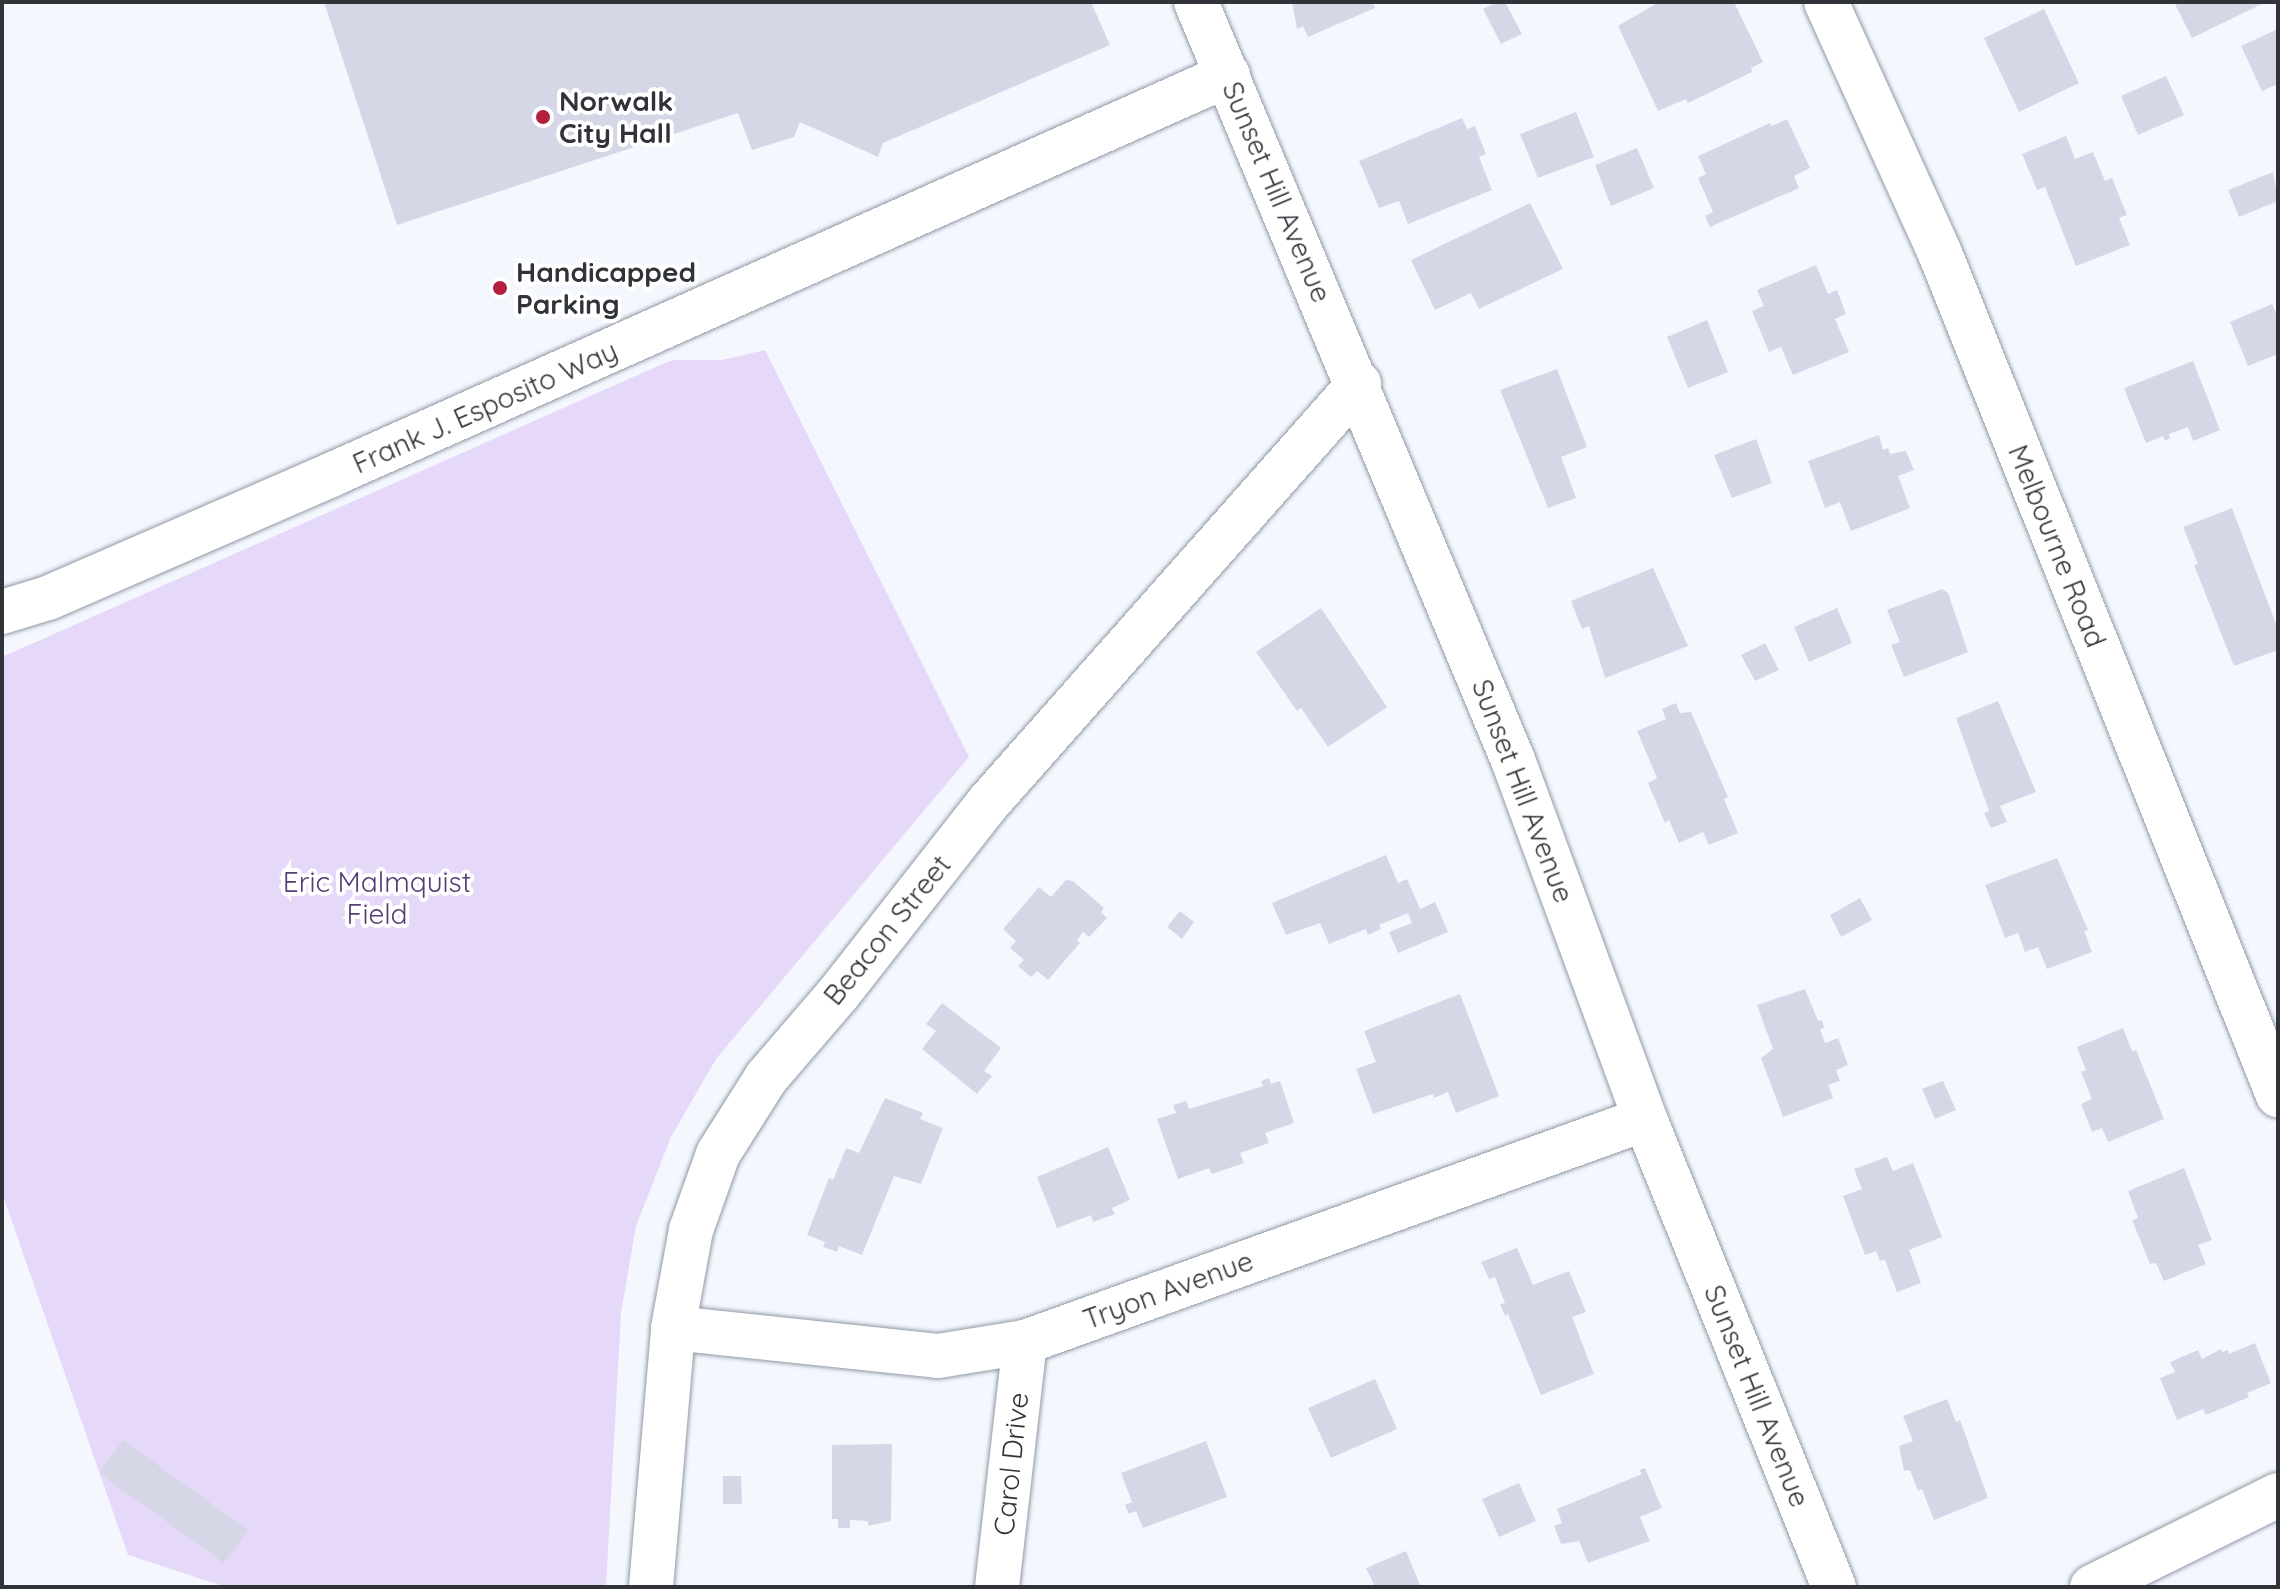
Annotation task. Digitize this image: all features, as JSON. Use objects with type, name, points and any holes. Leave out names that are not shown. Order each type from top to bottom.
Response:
[{"type":"street","name":"Sunset Hill Avenue","points":[[1196,2],[1359,384],[1513,760],[1645,1119],[1834,1587]]},
{"type":"street","name":"Melbourne Road","points":[[1826,2],[1939,251],[2278,1095]]},
{"type":"street","name":"Frank J. Esposito Way","points":[[2,612],[48,598],[361,462],[1228,75]]},
{"type":"street","name":"Beacon Street","points":[[651,1587],[673,1328],[691,1230],[718,1154],[766,1078],[839,993],[988,803],[1359,384]]},
{"type":"street","name":"Tryon Avenue","points":[[673,1328],[938,1356],[1025,1342],[1645,1119]]},
{"type":"street","name":"Carol Drive","points":[[997,1587],[1025,1342]]},
{"type":"street","points":[[2092,1587],[2278,1495]]},
{"type":"green space","name":"Eric Malmquist Field","points":[[765,350],[969,757],[716,1059],[671,1137],[636,1226],[621,1313],[606,1587],[226,1587],[128,1555],[2,1193],[2,657],[658,366],[673,360],[722,360]]},
{"type":"building","name":"Norwalk City Hall","points":[[324,2],[1091,2],[1110,45],[883,143],[878,157],[800,122],[794,137],[752,150],[738,113],[397,225]]},
{"type":"building","points":[[1292,2],[1372,2],[1375,8],[1308,37],[1303,26],[1297,29]]},
{"type":"building","points":[[1497,2],[1505,2],[1522,34],[1501,44],[1483,9]]},
{"type":"building","points":[[1659,2],[1734,2],[1763,62],[1751,68],[1752,72],[1688,103],[1686,99],[1658,111],[1618,26]]},
{"type":"building","points":[[2174,2],[2266,2],[2192,38]]},
{"type":"building","points":[[2044,9],[2079,83],[2019,112],[1984,38]]},
{"type":"building","points":[[2278,29],[2278,84],[2262,91],[2241,46]]},
{"type":"building","points":[[2166,76],[2184,115],[2138,135],[2121,96]]},
{"type":"building","points":[[1576,112],[1594,157],[1538,178],[1520,134]]},
{"type":"building","points":[[1462,118],[1467,129],[1475,126],[1486,154],[1479,157],[1492,190],[1408,224],[1399,201],[1379,208],[1359,161]]},
{"type":"building","points":[[1787,119],[1810,168],[1794,176],[1799,188],[1710,227],[1705,216],[1713,212],[1698,178],[1706,174],[1698,156],[1770,123],[1772,126]]},
{"type":"building","points":[[2066,136],[2075,159],[2093,152],[2105,181],[2112,178],[2127,215],[2119,218],[2130,245],[2076,266],[2045,187],[2037,190],[2022,154]]},
{"type":"building","points":[[1637,148],[1654,188],[1611,206],[1595,165]]},
{"type":"building","points":[[2273,172],[2278,201],[2239,217],[2228,190]]},
{"type":"building","points":[[1530,203],[1563,269],[1479,309],[1471,293],[1435,310],[1411,260]]},
{"type":"building","points":[[1816,265],[1828,294],[1837,290],[1846,314],[1835,319],[1849,352],[1793,375],[1781,347],[1769,352],[1752,311],[1764,306],[1757,290]]},
{"type":"building","points":[[2272,304],[2278,318],[2278,354],[2248,366],[2230,322]]},
{"type":"building","points":[[1707,320],[1728,372],[1688,388],[1667,337]]},
{"type":"building","points":[[2193,361],[2220,430],[2193,441],[2188,427],[2169,434],[2170,438],[2165,441],[2163,436],[2146,443],[2124,388]]},
{"type":"building","points":[[1557,369],[1587,447],[1561,457],[1576,498],[1548,508],[1500,390]]},
{"type":"building","points":[[1879,435],[1883,450],[1888,448],[1890,454],[1906,451],[1914,470],[1898,476],[1910,508],[1851,531],[1840,502],[1825,508],[1808,461]]},
{"type":"building","points":[[1756,439],[1772,483],[1732,498],[1714,455]]},
{"type":"building","points":[[2232,508],[2278,629],[2278,650],[2234,666],[2194,565],[2198,564],[2183,527]]},
{"type":"building","points":[[1653,568],[1688,646],[1605,678],[1589,626],[1582,629],[1571,601]]},
{"type":"building","points":[[1942,589],[1948,593],[1968,652],[1904,677],[1891,645],[1900,642],[1887,610]]},
{"type":"building","points":[[1321,608],[1387,707],[1328,747],[1301,708],[1297,711],[1256,652]]},
{"type":"building","points":[[1837,608],[1852,643],[1809,662],[1794,627]]},
{"type":"building","points":[[1765,643],[1779,670],[1755,681],[1741,655]]},
{"type":"building","points":[[1998,701],[2036,792],[2000,806],[2007,822],[1991,828],[1984,813],[1989,811],[1956,718]]},
{"type":"building","points":[[1676,703],[1680,713],[1691,712],[1728,797],[1724,799],[1738,833],[1709,845],[1703,832],[1679,843],[1669,820],[1665,823],[1648,783],[1657,778],[1637,731],[1666,719],[1662,709]]},
{"type":"building","points":[[1386,855],[1398,883],[1407,879],[1420,909],[1435,902],[1448,932],[1398,953],[1389,932],[1412,923],[1408,913],[1379,925],[1381,929],[1368,935],[1366,929],[1329,944],[1320,923],[1286,935],[1272,903]]},
{"type":"building","points":[[2057,858],[2088,930],[2084,931],[2092,952],[2047,969],[2038,947],[2025,952],[2018,933],[2005,938],[1985,885]]},
{"type":"building","points":[[1066,880],[1073,881],[1104,908],[1101,912],[1107,918],[1089,937],[1083,932],[1077,940],[1080,943],[1048,980],[1037,971],[1031,977],[1018,966],[1024,960],[1010,948],[1016,941],[1003,929],[1039,887],[1051,897]]},
{"type":"building","points":[[1860,898],[1872,920],[1841,937],[1830,915]]},
{"type":"building","points":[[1180,911],[1194,922],[1182,939],[1167,927]]},
{"type":"building","points":[[1805,989],[1818,1021],[1822,1020],[1824,1028],[1820,1029],[1825,1043],[1838,1038],[1848,1065],[1836,1070],[1840,1081],[1828,1085],[1833,1098],[1783,1117],[1761,1058],[1773,1049],[1757,1005]]},
{"type":"building","points":[[1460,994],[1499,1096],[1456,1113],[1448,1092],[1434,1098],[1433,1094],[1373,1114],[1356,1069],[1376,1062],[1364,1031]]},
{"type":"building","points":[[942,1003],[1001,1048],[984,1071],[992,1076],[977,1094],[922,1049],[936,1031],[926,1024]]},
{"type":"building","points":[[2123,1028],[2132,1051],[2136,1050],[2164,1119],[2108,1142],[2102,1128],[2092,1132],[2081,1104],[2092,1099],[2081,1072],[2086,1070],[2077,1047]]},
{"type":"building","points":[[1269,1078],[1271,1084],[1280,1081],[1294,1123],[1265,1133],[1269,1143],[1240,1153],[1244,1163],[1212,1174],[1209,1168],[1178,1179],[1157,1119],[1176,1113],[1173,1105],[1186,1101],[1189,1109],[1263,1086],[1261,1081]]},
{"type":"building","points":[[1943,1081],[1956,1110],[1935,1119],[1922,1089]]},
{"type":"building","points":[[885,1098],[923,1113],[920,1119],[943,1128],[921,1184],[894,1176],[862,1255],[839,1246],[837,1252],[823,1247],[825,1242],[807,1235],[829,1178],[833,1180],[846,1148],[859,1153]]},
{"type":"building","points":[[1108,1147],[1130,1200],[1112,1208],[1115,1214],[1093,1222],[1091,1215],[1057,1228],[1037,1177]]},
{"type":"building","points":[[1887,1157],[1893,1171],[1913,1163],[1942,1237],[1909,1250],[1921,1283],[1897,1292],[1885,1260],[1880,1261],[1876,1251],[1865,1255],[1843,1196],[1862,1189],[1854,1169]]},
{"type":"building","points":[[2184,1168],[2212,1240],[2198,1245],[2206,1264],[2164,1281],[2156,1263],[2150,1264],[2132,1220],[2138,1218],[2128,1191]]},
{"type":"building","points":[[1517,1248],[1533,1285],[1569,1271],[1586,1312],[1572,1317],[1594,1374],[1541,1395],[1508,1314],[1505,1316],[1500,1304],[1505,1303],[1495,1277],[1489,1279],[1481,1262]]},
{"type":"building","points":[[2255,1343],[2271,1383],[2247,1393],[2249,1397],[2206,1415],[2203,1409],[2177,1420],[2160,1378],[2175,1372],[2170,1362],[2198,1350],[2202,1359],[2221,1349],[2222,1352],[2228,1350],[2229,1354]]},
{"type":"building","points":[[1375,1379],[1397,1429],[1331,1458],[1308,1408]]},
{"type":"building","points":[[1947,1399],[1956,1422],[1960,1420],[1988,1498],[1934,1520],[1922,1489],[1918,1491],[1910,1470],[1904,1471],[1899,1446],[1913,1441],[1903,1416]]},
{"type":"building","points":[[123,1440],[248,1530],[224,1563],[99,1473]]},
{"type":"building","points":[[1206,1441],[1227,1497],[1143,1528],[1136,1511],[1129,1514],[1125,1505],[1132,1502],[1121,1473]]},
{"type":"building","points":[[892,1444],[891,1521],[868,1526],[868,1521],[850,1520],[850,1528],[838,1528],[838,1519],[832,1519],[832,1445]]},
{"type":"building","points":[[1645,1468],[1662,1508],[1640,1517],[1650,1541],[1588,1563],[1579,1541],[1561,1544],[1554,1526],[1562,1523],[1557,1509],[1642,1474],[1639,1470]]},
{"type":"building","points":[[723,1476],[741,1476],[742,1504],[723,1504]]},
{"type":"building","points":[[1519,1483],[1536,1521],[1499,1537],[1482,1499]]},
{"type":"building","points":[[1406,1551],[1420,1585],[1375,1587],[1366,1568]]},
{"type":"place","name":"Norwalk City Hall","points":[[543,117]]},
{"type":"place","name":"Handicapped Parking","points":[[500,288]]}]
